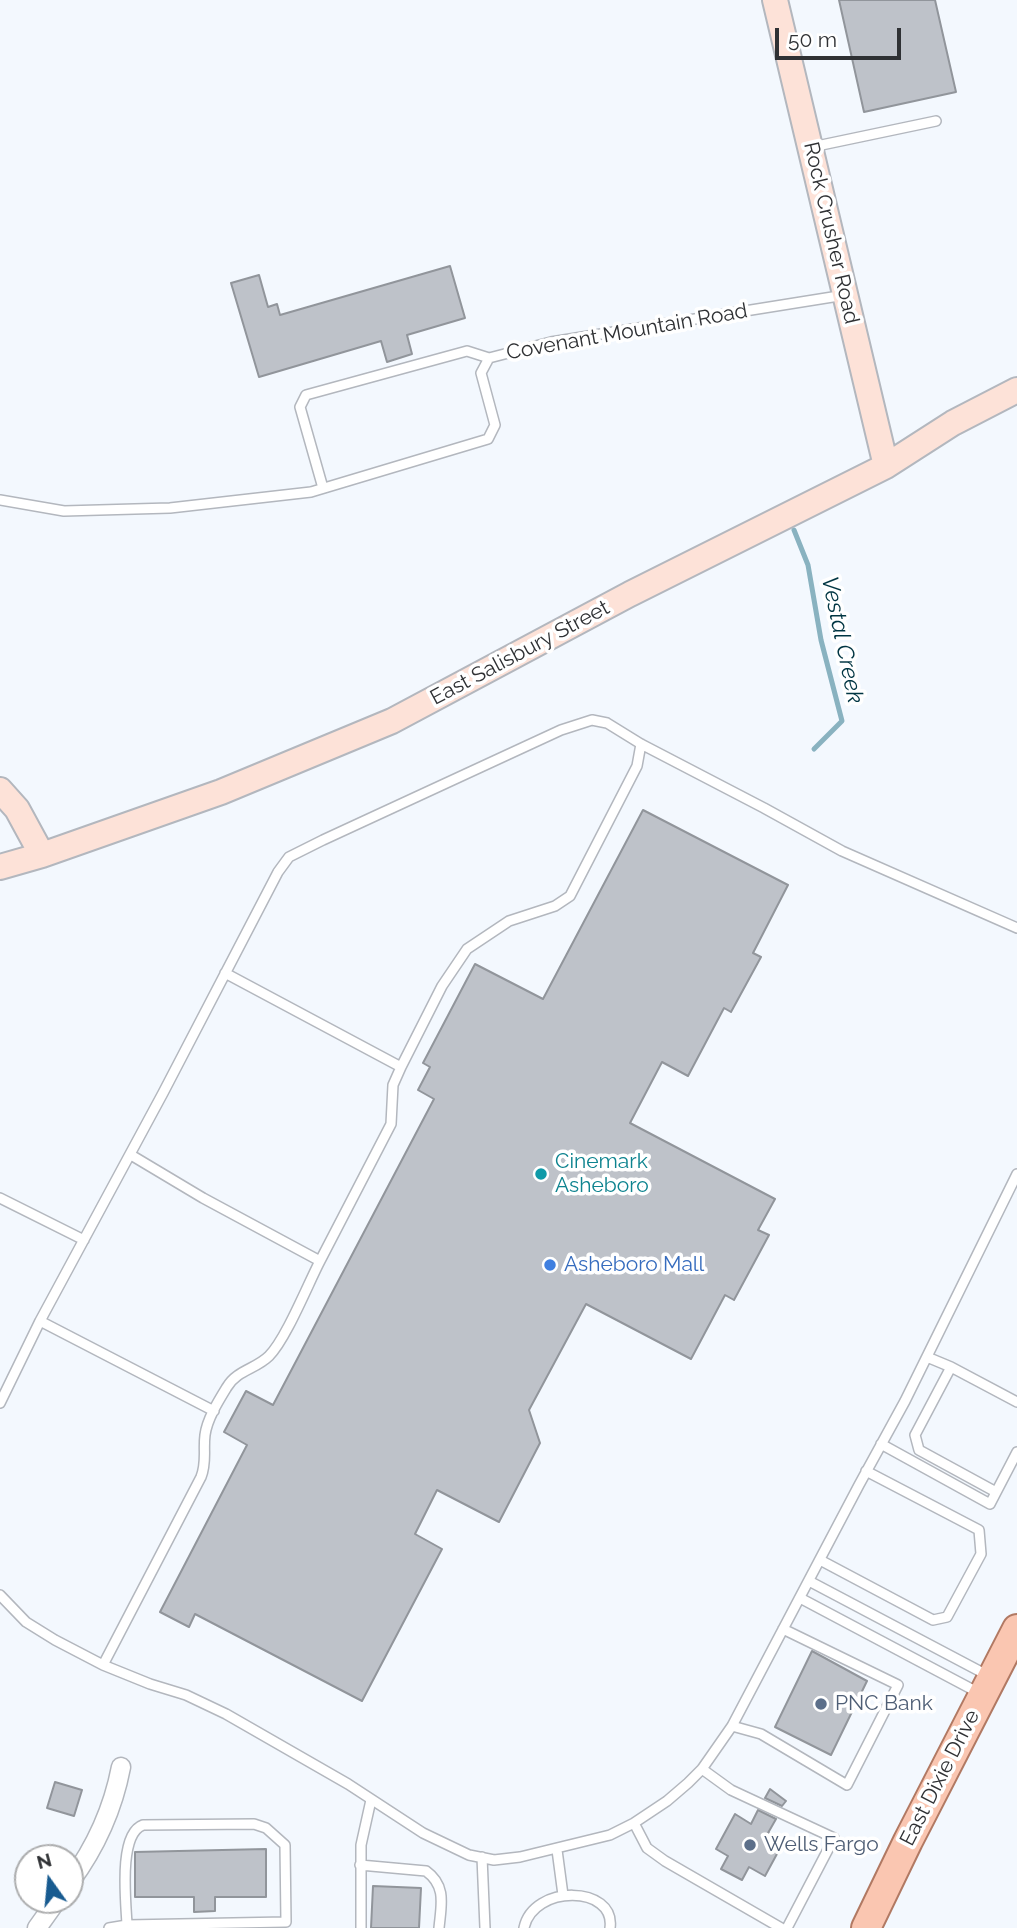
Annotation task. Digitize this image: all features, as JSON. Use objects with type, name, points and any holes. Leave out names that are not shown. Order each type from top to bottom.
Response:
[{"type":"main road","name":"Rock Crusher Road","points":[[775,0],[886,466]]},
{"type":"main road","name":"East Salisbury Street","points":[[0,867],[222,792],[392,721],[631,594],[886,466],[953,423],[1017,390]]},
{"type":"main road","points":[[0,790],[17,809],[42,855]]},
{"type":"main road","name":"East Dixie Drive","points":[[866,1928],[1017,1629]]},
{"type":"street","points":[[84,1858],[102,1827],[116,1793],[121,1767]]},
{"type":"lane","points":[[811,147],[936,121]]},
{"type":"lane","name":"Covenant Mountain Road","points":[[0,500],[64,511],[170,508],[311,492],[488,439],[495,425],[481,373],[489,358],[564,340],[845,295]]},
{"type":"lane","points":[[323,488],[300,407],[306,395],[467,351],[489,358]]},
{"type":"lane","points":[[0,1404],[40,1321],[131,1155],[278,872],[296,853],[573,724],[592,720],[607,723],[641,744],[764,807],[842,851],[1017,928]]},
{"type":"lane","points":[[103,1665],[206,1466],[204,1437],[214,1411],[235,1376],[269,1356],[278,1343],[391,1124],[393,1085],[442,986],[467,949],[509,921],[555,906],[570,896],[637,766],[641,744]]},
{"type":"lane","points":[[225,973],[401,1067]]},
{"type":"lane","points":[[131,1155],[203,1198],[320,1261]]},
{"type":"lane","points":[[0,1595],[26,1622],[103,1665],[186,1695],[226,1714],[348,1784],[424,1833],[469,1855],[494,1860],[557,1850],[596,1840],[634,1823],[667,1801],[702,1769],[732,1726],[927,1357],[1017,1174]]},
{"type":"lane","points":[[0,1198],[85,1240]]},
{"type":"lane","points":[[40,1321],[214,1411]]},
{"type":"lane","points":[[927,1357],[1017,1402]]},
{"type":"lane","points":[[951,1367],[915,1435],[919,1450],[996,1492]]},
{"type":"lane","points":[[881,1444],[990,1504],[1017,1452]]},
{"type":"lane","points":[[820,1560],[933,1620],[947,1617],[981,1554],[979,1530],[866,1471]]},
{"type":"lane","points":[[809,1581],[988,1686]]},
{"type":"lane","points":[[800,1598],[988,1686]]},
{"type":"lane","points":[[732,1726],[761,1734],[847,1785],[898,1685],[783,1629]]},
{"type":"lane","points":[[702,1769],[731,1790],[834,1838],[787,1928]]},
{"type":"lane","points":[[361,1928],[360,1846],[371,1800]]},
{"type":"lane","points":[[634,1823],[647,1848],[781,1928]]},
{"type":"lane","points":[[109,1928],[127,1925],[286,1922],[285,1845],[266,1828],[254,1824],[137,1827],[132,1833],[126,1852],[127,1925]]},
{"type":"lane","points":[[557,1850],[562,1895]]},
{"type":"lane","points":[[482,1857],[485,1928]]},
{"type":"lane","points":[[360,1865],[426,1871],[434,1877],[442,1893],[439,1928]]},
{"type":"lane","points":[[524,1928],[530,1910],[562,1895],[601,1903],[610,1913],[610,1928]]},
{"type":"building","points":[[839,0],[935,0],[956,92],[864,112]]},
{"type":"building","points":[[450,266],[465,318],[407,335],[412,354],[387,362],[381,341],[259,377],[231,283],[259,275],[268,307],[277,304],[280,315]]},
{"type":"building","name":"Asheboro Mall","points":[[643,810],[788,885],[753,953],[761,957],[731,1012],[724,1008],[688,1076],[662,1062],[630,1123],[775,1199],[758,1230],[769,1235],[734,1300],[725,1295],[691,1359],[586,1304],[529,1410],[540,1443],[499,1522],[437,1490],[415,1534],[442,1549],[362,1701],[195,1614],[189,1627],[160,1612],[247,1445],[224,1432],[246,1391],[273,1405],[434,1099],[418,1090],[430,1067],[423,1063],[475,964],[543,999]]},
{"type":"building","name":"PNC Bank","points":[[812,1651],[867,1681],[831,1755],[775,1727]]},
{"type":"building","points":[[55,1782],[82,1790],[74,1816],[47,1808]]},
{"type":"building","points":[[770,1789],[786,1801],[782,1806],[765,1798]]},
{"type":"building","name":"Wells Fargo","points":[[758,1810],[776,1819],[768,1833],[784,1841],[765,1876],[749,1867],[742,1880],[721,1869],[728,1856],[716,1849],[735,1814],[751,1824]]},
{"type":"building","points":[[266,1849],[266,1897],[215,1897],[215,1911],[194,1912],[194,1897],[135,1897],[135,1852]]},
{"type":"building","points":[[373,1886],[421,1888],[419,1928],[371,1928]]},
{"type":"waterway","name":"Vestal Creek","points":[[794,530],[808,565],[821,640],[842,721],[814,749]]},
{"type":"place","name":"Cinemark Asheboro","points":[[541,1174]]},
{"type":"place","name":"Asheboro Mall","points":[[550,1265]]},
{"type":"place","name":"PNC Bank","points":[[821,1704]]},
{"type":"place","name":"Wells Fargo","points":[[750,1845]]}]
